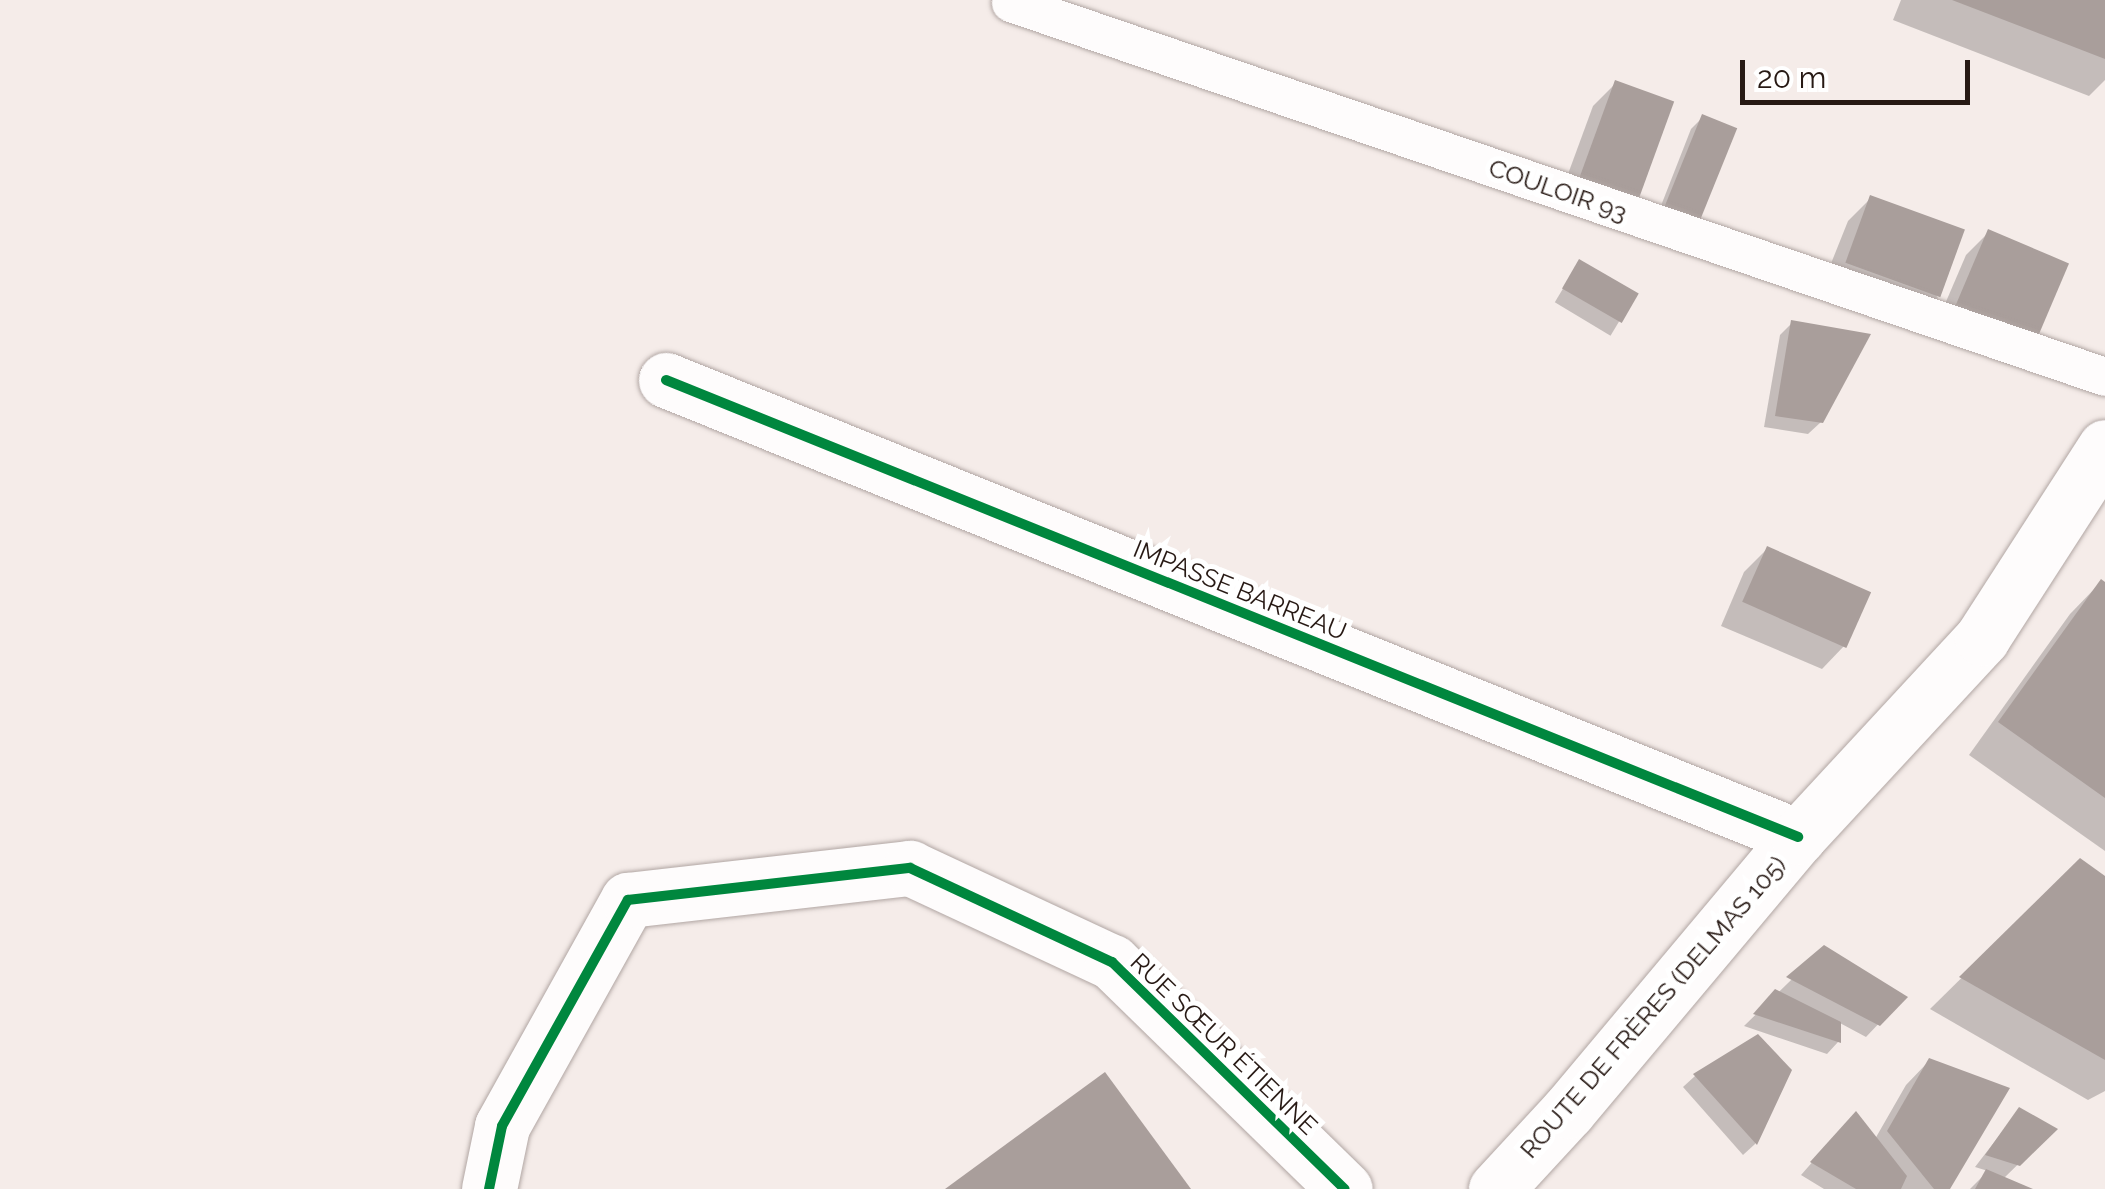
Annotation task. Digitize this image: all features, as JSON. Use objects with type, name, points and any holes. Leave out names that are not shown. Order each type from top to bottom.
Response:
[{"type":"street","name":"IMPASSE BARREAU","points":[[666,380],[1798,837]]},
{"type":"street","name":"ROUTE DE FRÈRES (DELMAS 105)","points":[[1496,1189],[1568,1111],[1798,837],[1982,638],[2105,448]]},
{"type":"street","name":"RUE SŒUR ÉTIENNE","points":[[489,1189],[502,1126],[628,900],[910,868],[1112,962],[1344,1189]]},
{"type":"lane","name":"COULOIR 93","points":[[1011,3],[2105,378]]},
{"type":"building","points":[[1952,0],[2105,0],[2105,59]]},
{"type":"building","points":[[1615,80],[1674,102],[1638,202],[1578,181]]},
{"type":"building","points":[[1702,114],[1737,128],[1699,223],[1664,209]]},
{"type":"building","points":[[1870,195],[1965,230],[1940,297],[1845,263]]},
{"type":"building","points":[[1988,229],[2069,263],[2035,343],[1954,308]]},
{"type":"building","points":[[1579,259],[1639,294],[1622,323],[1562,288]]},
{"type":"building","points":[[1791,320],[1871,334],[1823,423],[1775,416]]},
{"type":"building","points":[[1767,546],[1871,592],[1846,648],[1742,602]]},
{"type":"building","points":[[2101,579],[2105,582],[2105,798],[1998,722]]},
{"type":"building","points":[[2080,858],[2105,876],[2105,1060],[1959,977]]},
{"type":"building","points":[[1824,945],[1908,997],[1880,1026],[1786,977]]},
{"type":"building","points":[[1775,989],[1841,1022],[1841,1043],[1753,1014]]},
{"type":"building","points":[[1758,1034],[1792,1070],[1757,1145],[1693,1074]]},
{"type":"building","points":[[1929,1058],[2010,1088],[1950,1189],[1934,1189],[1887,1131]]},
{"type":"building","points":[[1105,1072],[1191,1189],[945,1189]]},
{"type":"building","points":[[2019,1107],[2058,1129],[2020,1166],[1985,1155]]},
{"type":"building","points":[[1856,1111],[1907,1176],[1901,1189],[1856,1189],[1810,1162]]},
{"type":"building","points":[[1986,1169],[2033,1189],[1975,1189]]},
{"type":"cycle path","points":[[666,380],[1798,837]]},
{"type":"cycle path","points":[[489,1189],[502,1126],[628,900],[910,868],[1112,962],[1345,1189]]}]
